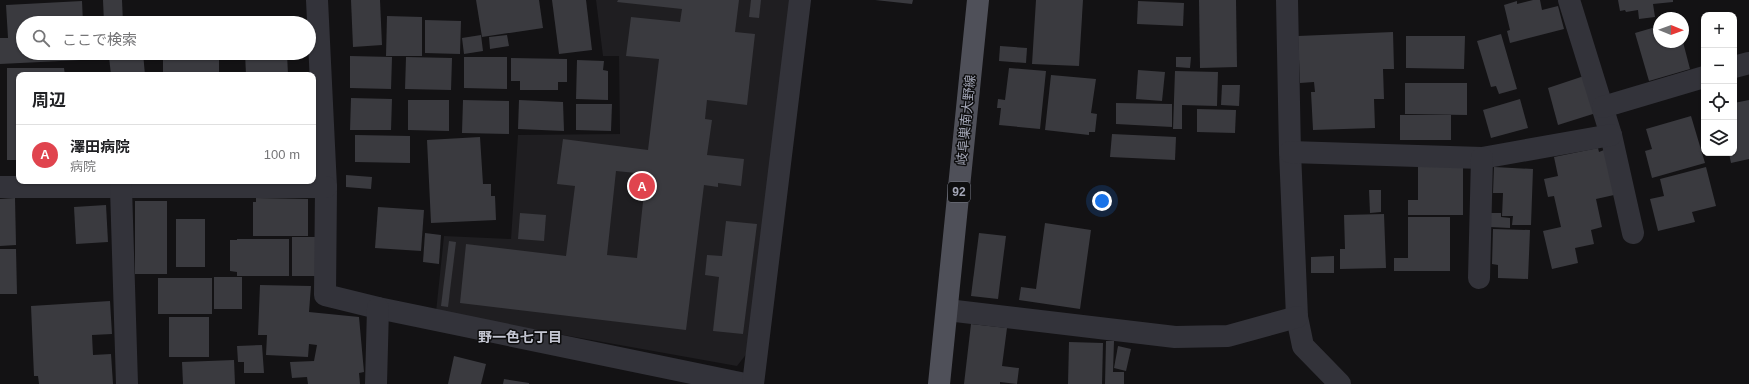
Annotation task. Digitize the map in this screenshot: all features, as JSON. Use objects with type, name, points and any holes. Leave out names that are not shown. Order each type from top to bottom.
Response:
[{"type":"main road","name":"岐阜巣南大野線","points":[[939,384],[978,0]]},
{"type":"street","points":[[317,0],[326,187],[325,295],[378,308],[745,384]]},
{"type":"street","points":[[753,384],[800,0]]},
{"type":"street","points":[[1287,0],[1290,152],[1297,317],[1303,346],[1340,384]]},
{"type":"street","points":[[1569,0],[1611,135],[1634,233]]},
{"type":"street","points":[[1737,66],[1749,63]]},
{"type":"street","points":[[1603,107],[1701,77]]},
{"type":"street","points":[[1290,152],[1482,158],[1611,135]]},
{"type":"street","points":[[1479,278],[1482,158]]},
{"type":"street","points":[[0,187],[326,187]]},
{"type":"street","points":[[121,188],[127,384]]},
{"type":"street","points":[[376,384],[378,308]]},
{"type":"street","points":[[947,310],[1175,337],[1228,336],[1297,317]]},
{"type":"shaded area","points":[[596,0],[791,0],[748,352],[737,366],[436,312],[444,236],[511,239],[518,135],[620,134],[619,56],[603,56]]},
{"type":"building","points":[[103,0],[122,0],[123,16],[104,16]]},
{"type":"building","points":[[351,0],[380,0],[382,45],[353,47]]},
{"type":"building","points":[[476,0],[539,0],[543,28],[482,37]]},
{"type":"building","points":[[552,0],[586,0],[592,50],[559,54]]},
{"type":"building","points":[[618,0],[739,0],[735,32],[755,34],[747,105],[707,100],[705,119],[712,120],[707,155],[744,159],[741,186],[718,183],[718,187],[704,185],[686,330],[460,303],[466,244],[566,256],[575,186],[557,184],[563,139],[648,150],[659,59],[626,56],[631,17],[680,22],[682,9],[617,2]],"holes":[[[616,171],[646,174],[637,258],[607,255]]]},
{"type":"building","points":[[751,0],[761,0],[759,18],[749,17]]},
{"type":"building","points":[[875,0],[913,0],[912,4]]},
{"type":"building","points":[[1036,0],[1083,0],[1079,66],[1032,64]]},
{"type":"building","points":[[1199,0],[1236,0],[1237,67],[1200,68]]},
{"type":"building","points":[[1540,0],[1542,10],[1558,6],[1564,29],[1510,43],[1507,31],[1510,30],[1504,5],[1517,1],[1517,4]]},
{"type":"building","points":[[1618,0],[1673,0],[1673,2],[1653,4],[1654,12],[1653,17],[1639,19],[1638,10],[1626,12],[1625,10],[1620,11]]},
{"type":"building","points":[[82,1],[83,16],[16,16],[16,60],[81,60],[0,64],[0,38],[8,38],[6,5]]},
{"type":"building","points":[[1138,1],[1184,3],[1183,26],[1137,24]]},
{"type":"building","points":[[387,16],[422,17],[422,56],[386,56]]},
{"type":"building","points":[[425,20],[461,21],[460,54],[425,53]]},
{"type":"building","points":[[1653,28],[1653,48],[1685,48],[1690,69],[1649,81],[1635,33]]},
{"type":"building","points":[[1393,32],[1394,69],[1383,69],[1384,99],[1374,99],[1375,128],[1313,130],[1311,92],[1315,92],[1314,82],[1300,83],[1298,36]]},
{"type":"building","points":[[1501,34],[1517,89],[1499,94],[1496,86],[1491,87],[1477,41]]},
{"type":"building","points":[[481,35],[483,51],[464,54],[462,38]]},
{"type":"building","points":[[507,35],[509,46],[490,49],[489,37]]},
{"type":"building","points":[[1406,36],[1465,36],[1464,69],[1406,68]]},
{"type":"building","points":[[1000,46],[1027,48],[1026,63],[999,61]]},
{"type":"building","points":[[350,56],[392,57],[391,89],[350,88]]},
{"type":"building","points":[[406,57],[452,58],[451,90],[405,89]]},
{"type":"building","points":[[464,57],[507,57],[507,89],[464,88]]},
{"type":"building","points":[[1176,57],[1191,57],[1190,68],[1176,67]]},
{"type":"building","points":[[511,58],[567,59],[567,82],[558,82],[558,90],[520,90],[520,81],[511,81]]},
{"type":"building","points":[[109,60],[144,60],[145,72],[111,72]]},
{"type":"building","points":[[163,60],[219,60],[219,72],[163,72]]},
{"type":"building","points":[[245,60],[287,60],[288,72],[246,72]]},
{"type":"building","points":[[577,60],[604,61],[603,70],[608,71],[608,100],[576,99]]},
{"type":"building","points":[[7,68],[64,68],[65,72],[16,72],[16,160],[7,160]]},
{"type":"building","points":[[1009,68],[1046,71],[1040,129],[999,125],[1001,108],[997,108],[998,99],[1005,100]]},
{"type":"building","points":[[1138,70],[1165,72],[1162,101],[1136,99]]},
{"type":"building","points":[[1175,71],[1218,72],[1217,106],[1182,105],[1182,129],[1173,129]]},
{"type":"building","points":[[1051,75],[1096,79],[1091,113],[1097,114],[1095,132],[1089,132],[1089,135],[1045,130]]},
{"type":"building","points":[[1584,76],[1596,113],[1558,125],[1548,88]]},
{"type":"building","points":[[1405,83],[1467,83],[1467,115],[1405,114]]},
{"type":"building","points":[[1222,85],[1240,85],[1239,106],[1221,105]]},
{"type":"building","points":[[351,98],[392,99],[391,130],[350,130]]},
{"type":"building","points":[[1520,99],[1528,128],[1491,138],[1483,110]]},
{"type":"building","points":[[408,100],[449,100],[449,131],[408,130]]},
{"type":"building","points":[[463,100],[509,101],[509,134],[462,133]]},
{"type":"building","points":[[519,100],[563,102],[564,131],[518,129]]},
{"type":"building","points":[[1749,100],[1749,159],[1731,163],[1730,156],[1737,156],[1737,102]]},
{"type":"building","points":[[1116,103],[1172,104],[1172,127],[1116,124]]},
{"type":"building","points":[[576,104],[612,104],[611,131],[576,130]]},
{"type":"building","points":[[1197,109],[1236,110],[1235,133],[1197,132]]},
{"type":"building","points":[[1400,115],[1451,115],[1451,140],[1400,140]]},
{"type":"building","points":[[1691,116],[1701,150],[1701,156],[1703,156],[1705,163],[1652,178],[1645,151],[1652,149],[1646,129]]},
{"type":"building","points":[[1112,134],[1176,137],[1175,160],[1110,157]]},
{"type":"building","points":[[355,135],[410,136],[410,163],[355,162]]},
{"type":"building","points":[[480,137],[483,184],[491,184],[491,196],[495,196],[496,220],[431,223],[427,140]]},
{"type":"building","points":[[1598,148],[1599,152],[1604,150],[1614,195],[1596,199],[1602,227],[1591,230],[1594,244],[1575,248],[1578,263],[1552,269],[1543,231],[1561,227],[1554,196],[1548,197],[1544,179],[1558,176],[1554,157]]},
{"type":"building","points":[[1418,167],[1463,167],[1463,215],[1408,215],[1408,200],[1418,200]]},
{"type":"building","points":[[1494,167],[1533,169],[1531,225],[1512,225],[1513,216],[1502,216],[1503,193],[1493,193]]},
{"type":"building","points":[[1706,167],[1716,206],[1692,212],[1695,222],[1658,231],[1650,199],[1664,196],[1660,179]]},
{"type":"building","points":[[346,175],[372,177],[371,189],[346,187]]},
{"type":"building","points":[[1369,190],[1381,190],[1381,212],[1370,213]]},
{"type":"building","points":[[15,198],[16,245],[0,246],[0,199]]},
{"type":"building","points":[[256,198],[308,199],[308,236],[253,236],[253,202],[256,202]]},
{"type":"building","points":[[135,201],[167,201],[167,274],[135,274]]},
{"type":"building","points":[[106,205],[108,242],[76,244],[74,207]]},
{"type":"building","points":[[378,207],[424,210],[421,251],[375,248]]},
{"type":"building","points":[[520,213],[546,215],[544,241],[518,239]]},
{"type":"building","points":[[1490,213],[1501,213],[1501,217],[1510,218],[1510,228],[1490,227]]},
{"type":"building","points":[[1384,214],[1386,268],[1340,269],[1340,249],[1345,249],[1344,215]]},
{"type":"building","points":[[1408,217],[1450,217],[1450,271],[1394,271],[1394,258],[1408,258]]},
{"type":"building","points":[[176,219],[205,219],[205,267],[176,267]]},
{"type":"building","points":[[726,221],[757,224],[743,334],[713,331],[719,277],[705,275],[707,255],[722,256]]},
{"type":"building","points":[[1045,223],[1091,230],[1080,309],[1019,300],[1021,287],[1036,289]]},
{"type":"building","points":[[1493,229],[1530,230],[1528,279],[1498,278],[1498,265],[1492,264]]},
{"type":"building","points":[[425,233],[441,235],[439,264],[423,262]]},
{"type":"building","points":[[979,233],[1006,236],[998,299],[971,296]]},
{"type":"building","points":[[292,237],[317,237],[317,276],[292,276]]},
{"type":"building","points":[[289,239],[289,276],[237,276],[237,272],[230,271],[230,240]]},
{"type":"building","points":[[449,241],[456,242],[448,307],[441,306]]},
{"type":"building","points":[[0,249],[16,249],[17,294],[0,294]]},
{"type":"building","points":[[1334,256],[1334,273],[1311,273],[1311,257]]},
{"type":"building","points":[[214,277],[242,277],[242,309],[214,309]]},
{"type":"building","points":[[158,278],[212,278],[212,314],[158,314]]},
{"type":"building","points":[[260,285],[311,286],[309,312],[359,317],[364,372],[359,373],[360,384],[308,384],[307,377],[292,378],[290,362],[314,361],[317,345],[309,344],[308,357],[266,355],[267,335],[258,335]]},
{"type":"building","points":[[110,301],[112,334],[92,335],[93,355],[111,354],[113,384],[39,384],[38,376],[34,376],[31,306]]},
{"type":"building","points":[[169,317],[209,317],[209,357],[169,357]]},
{"type":"building","points":[[971,324],[1007,328],[1002,366],[1019,368],[1017,384],[1000,382],[1000,384],[964,384]]},
{"type":"building","points":[[1106,341],[1114,341],[1113,372],[1124,372],[1124,384],[1105,384]]},
{"type":"building","points":[[1069,342],[1103,343],[1102,384],[1068,384]]},
{"type":"building","points":[[262,345],[264,373],[244,373],[244,362],[238,362],[237,346]]},
{"type":"building","points":[[1118,346],[1131,349],[1126,371],[1114,368]]},
{"type":"building","points":[[454,356],[486,364],[481,384],[448,384]]},
{"type":"building","points":[[234,360],[235,384],[183,384],[182,362]]},
{"type":"building","points":[[504,379],[529,383],[529,384],[503,384]]},
{"type":"place","name":"澤田病院","points":[[642,186]]},
{"type":"district","name":"野一色七丁目","points":[[520,337]]}]
